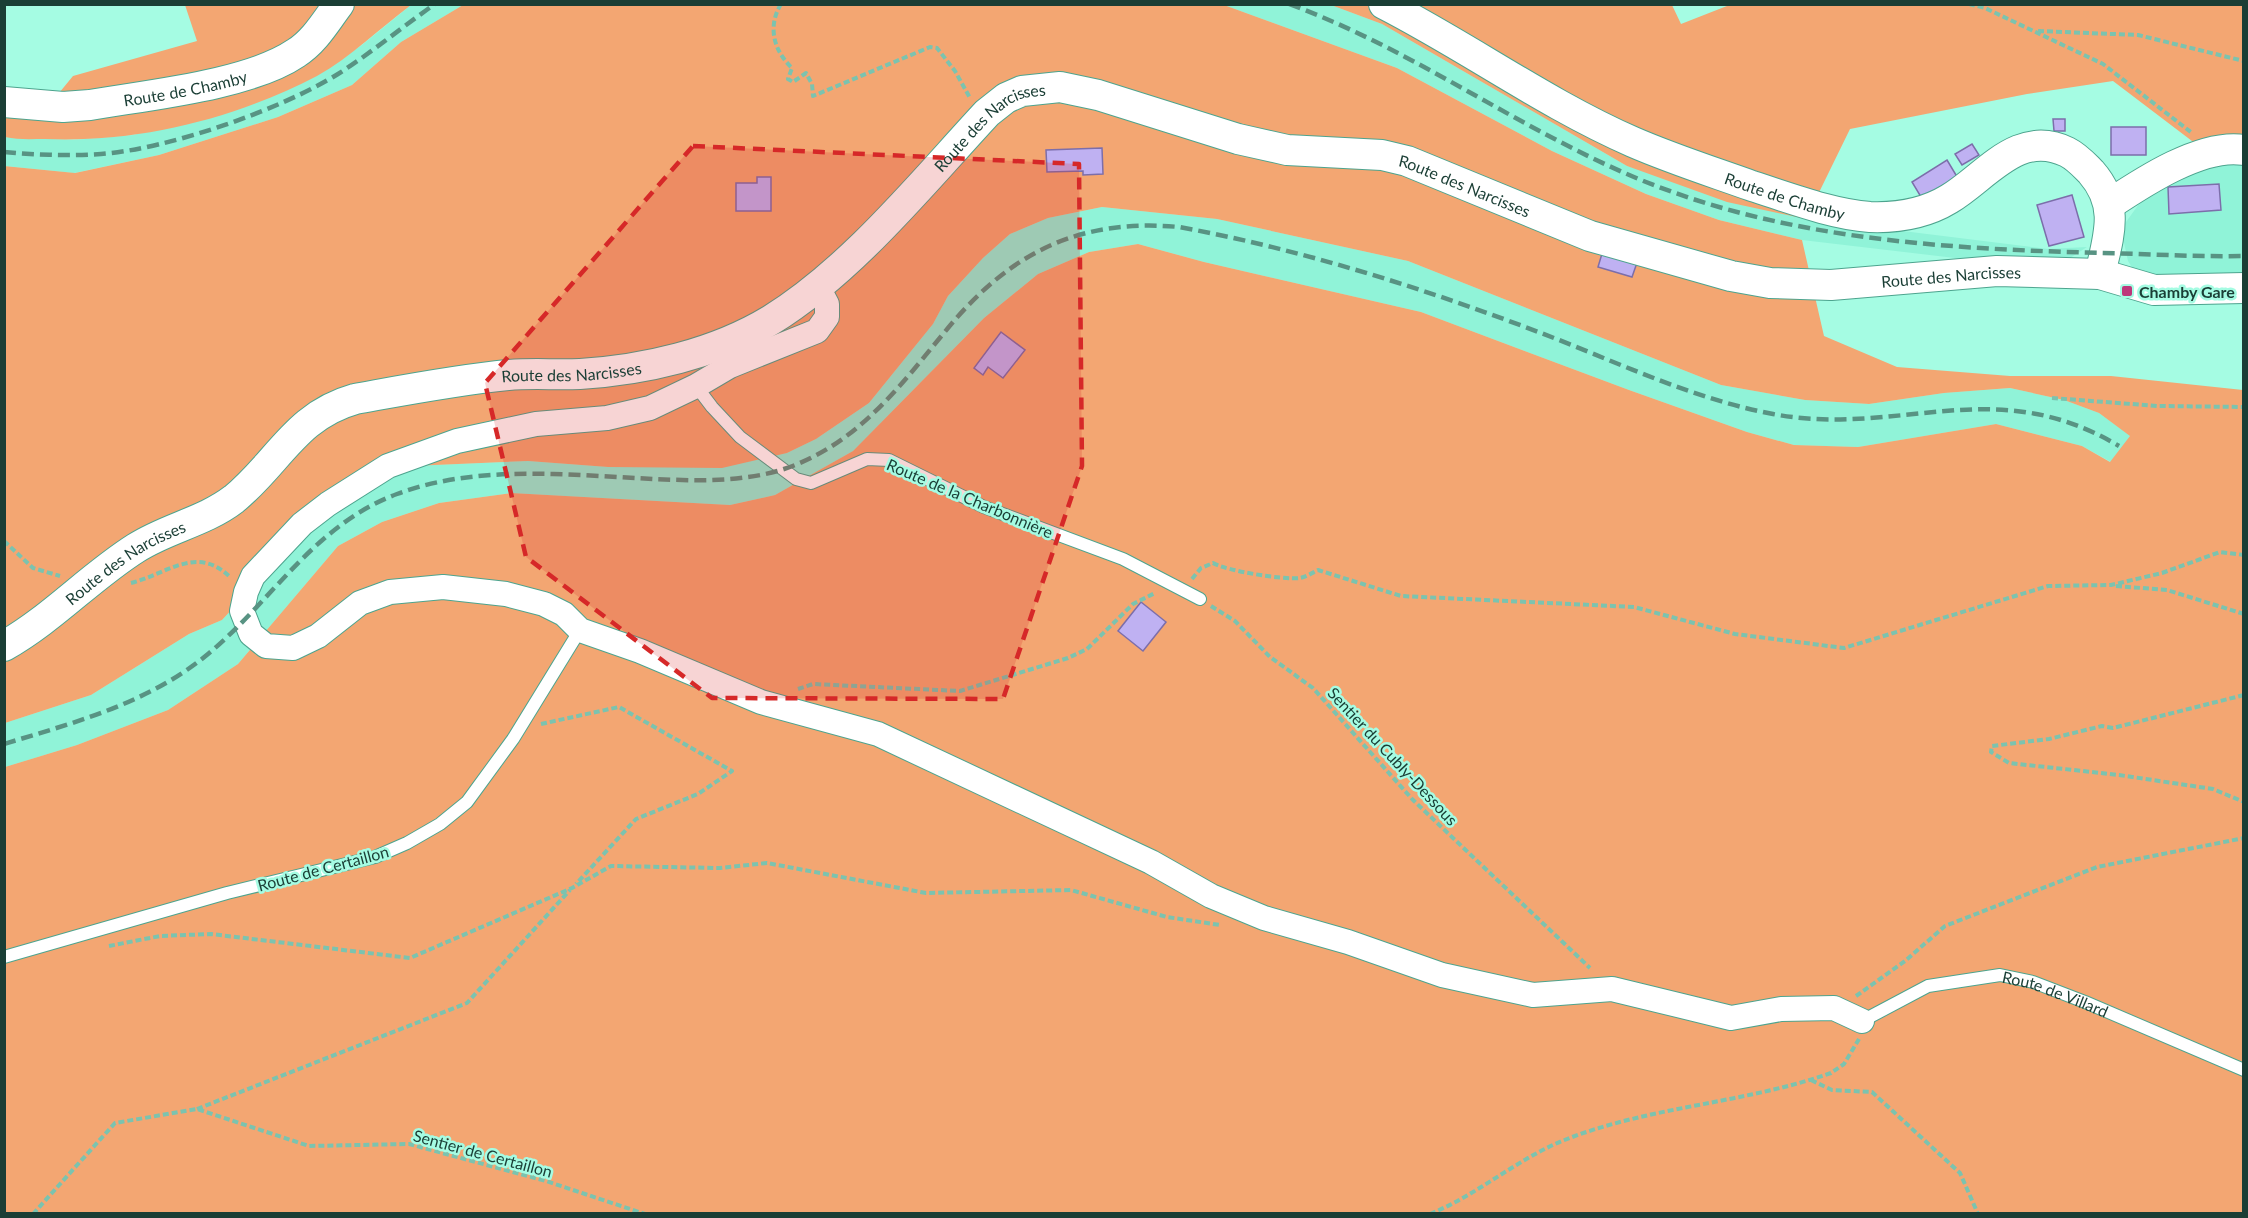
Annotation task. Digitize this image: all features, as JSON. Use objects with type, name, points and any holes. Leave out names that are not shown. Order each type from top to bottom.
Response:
[{"type":"street","name":"Route de Chamby","points":[[4,102],[63,107],[90,105],[250,74],[296,53],[313,39],[339,4]]},
{"type":"street","name":"Route de Chamby","points":[[1384,4],[1568,109],[1633,142],[1767,190],[1841,212],[1870,217],[1917,213],[1950,198],[1991,165],[2014,151],[2033,145],[2051,146],[2079,159],[2100,183],[2110,204]]},
{"type":"street","name":"Route des Narcisses","points":[[4,646],[33,627],[98,574],[139,546],[214,513],[266,469],[302,428],[334,405],[355,399],[505,376],[579,374],[662,363],[718,344],[770,321],[818,287],[849,259],[987,113],[1006,98],[1022,91],[1041,87],[1087,92],[1238,139],[1287,150],[1382,155],[1407,161],[1590,236],[1740,278],[1798,286],[1997,271],[2100,274]]},
{"type":"street","points":[[2244,150],[2204,154],[2140,184],[2110,204],[2108,238],[2100,274],[2154,290],[2244,288]]},
{"type":"street","points":[[818,287],[828,304],[827,316],[817,331],[730,366],[696,386],[629,414],[536,424],[457,441],[388,466],[328,504],[302,524],[253,576],[246,592],[242,611],[251,634],[266,646],[274,649],[293,648],[305,644],[360,603],[375,597],[424,588],[476,589],[544,604],[564,614],[580,630],[640,651],[761,702],[878,734],[1151,862],[1211,896],[1264,918],[1348,942],[1442,975],[1533,995],[1611,989],[1731,1018],[1781,1010],[1834,1008],[1862,1021]]},
{"type":"lane","name":"Route de la Charbonnière","points":[[696,386],[712,408],[740,436],[796,478],[811,483],[867,459],[889,460],[984,507],[1123,559],[1200,599]]},
{"type":"lane","name":"Route de Certaillon","points":[[4,957],[227,893],[375,857],[440,824],[467,802],[513,739],[580,630]]},
{"type":"lane","name":"Route de Villard","points":[[1862,1021],[1928,986],[2000,975],[2033,982],[2085,1002],[2244,1070]]},
{"type":"path","points":[[781,4],[775,14],[773,37],[782,58],[792,68],[788,79],[793,82],[806,73],[813,84],[813,96],[930,47],[938,48],[956,70],[972,103]]},
{"type":"path","points":[[1969,4],[1984,8],[2103,64],[2198,138],[2204,154]]},
{"type":"path","points":[[2035,31],[2138,35],[2244,61]]},
{"type":"path","points":[[2052,398],[2158,406],[2244,407]]},
{"type":"path","points":[[4,541],[33,568],[75,578],[88,570],[122,585],[157,575],[192,560],[217,567],[246,592]]},
{"type":"path","points":[[2111,585],[2162,573],[2220,552],[2244,555]]},
{"type":"path","points":[[1183,590],[1201,568],[1213,563],[1222,568],[1283,577],[1301,578],[1318,570],[1401,596],[1634,608],[1735,634],[1844,648],[2048,586],[2111,585],[2167,590],[2244,614]]},
{"type":"path","points":[[761,702],[813,684],[960,691],[1068,658],[1086,649],[1133,604],[1148,598],[1170,583]]},
{"type":"path","name":"Sentier du Cubly-Dessous","points":[[1200,599],[1235,621],[1270,657],[1314,688],[1413,800],[1611,989]]},
{"type":"path","points":[[2244,695],[2113,728],[2102,726],[2049,739],[1992,746],[1991,752],[2009,763],[2119,775],[2213,789],[2244,802]]},
{"type":"path","points":[[197,1109],[467,1003],[636,819],[698,794],[732,771],[619,707],[547,721],[513,739]]},
{"type":"path","points":[[1430,1214],[1562,1141],[1643,1115],[1739,1099],[1810,1080],[1844,1064],[1858,1043],[1862,1021],[1851,999],[1905,961],[1945,926],[1997,908],[2097,867],[2244,838]]},
{"type":"path","points":[[105,946],[160,936],[211,934],[410,958],[572,888],[611,866],[720,868],[767,863],[926,893],[1071,890],[1167,917],[1225,926]]},
{"type":"path","points":[[1810,1080],[1832,1090],[1872,1092],[1960,1173],[1978,1214]]},
{"type":"path","name":"Sentier de Certaillon","points":[[33,1214],[115,1123],[197,1109],[309,1146],[409,1144],[546,1181],[645,1214]]},
{"type":"highlighted area","points":[[693,146],[907,158],[1079,164],[1082,466],[1003,699],[712,698],[526,557],[485,383]]},
{"type":"shaded area","points":[[1732,4],[2243,5],[2243,165],[2217,160],[2113,81],[2027,94],[1850,129],[1806,219],[1727,202],[1627,166],[1382,24],[1331,5],[1672,5],[1681,24]]},
{"type":"shaded area","points":[[185,5],[411,5],[330,68],[253,105],[185,125],[115,137],[15,139],[5,137],[5,111],[41,115],[73,76],[197,41]]},
{"type":"shaded area","points":[[411,5],[463,5],[401,42],[352,85],[278,117],[159,155],[74,173],[5,166],[5,137],[74,140],[134,135],[301,83],[318,75],[362,45]]},
{"type":"shaded area","points":[[463,5],[1224,5],[1397,68],[1552,151],[1646,194],[1719,220],[1802,240],[1824,336],[1897,367],[2010,376],[2111,376],[2243,390],[2243,1213],[5,1213],[5,767],[77,745],[168,710],[238,664],[338,546],[382,522],[439,503],[511,493],[730,505],[775,495],[853,451],[984,318],[1038,274],[1089,252],[1138,244],[1204,262],[1421,312],[1629,390],[1747,432],[1794,445],[1858,447],[1996,424],[2082,446],[2110,462],[2130,436],[2099,413],[2064,400],[2010,388],[1944,393],[1869,404],[1805,400],[1721,385],[1408,261],[1217,219],[1102,207],[1048,218],[1010,234],[983,258],[948,296],[933,324],[869,403],[816,439],[787,453],[722,468],[608,467],[528,461],[412,466],[305,531],[222,620],[189,634],[91,695],[5,723],[4,166],[75,173],[159,155],[278,117],[352,85],[401,42]]},
{"type":"shaded area","points":[[1224,5],[1331,5],[1382,24],[1627,166],[1806,219],[2048,249],[2087,247],[2064,262],[1972,260],[1802,240],[1719,220],[1646,194],[1552,151],[1397,68]]},
{"type":"shaded area","points":[[2217,160],[2243,165],[2243,275],[2152,276],[2135,272],[2128,261],[2121,229],[2149,190]]},
{"type":"shaded area","points":[[1102,207],[1217,219],[1408,261],[1721,385],[1805,400],[1869,404],[1944,393],[2010,388],[2064,400],[2099,413],[2131,436],[2111,462],[2082,446],[1996,424],[1858,447],[1794,445],[1747,432],[1629,390],[1421,312],[1204,262],[1138,244],[1089,252],[1038,274],[984,318],[853,451],[775,495],[730,505],[511,493],[439,503],[382,522],[338,546],[238,664],[168,710],[77,745],[5,767],[5,723],[91,695],[189,634],[222,620],[305,531],[412,466],[528,461],[608,467],[787,453],[816,439],[869,403],[933,324],[948,296],[983,258],[1010,234],[1048,218]]},
{"type":"building","points":[[2053,119],[2065,119],[2065,131],[2054,131]]},
{"type":"building","points":[[2111,127],[2146,127],[2146,155],[2111,155]]},
{"type":"building","points":[[1972,144],[1979,155],[1962,165],[1955,154]]},
{"type":"building","points":[[1102,148],[1103,174],[1083,175],[1083,171],[1047,172],[1046,150]]},
{"type":"building","points":[[1947,160],[1959,180],[1924,202],[1912,182]]},
{"type":"building","points":[[757,177],[771,177],[771,211],[736,211],[736,183],[757,183]]},
{"type":"building","points":[[2219,184],[2221,210],[2169,214],[2168,187]]},
{"type":"building","points":[[2072,195],[2084,237],[2049,246],[2037,205]]},
{"type":"building","points":[[1604,247],[1639,257],[1632,277],[1598,267]]},
{"type":"building","points":[[1001,332],[1025,350],[1003,378],[988,367],[983,375],[974,368]]},
{"type":"building","points":[[1141,602],[1166,622],[1143,651],[1118,631]]},
{"type":"railway","points":[[4,152],[77,155],[128,151],[223,126],[314,88],[338,74],[435,4]]},
{"type":"railway","points":[[1289,4],[1380,44],[1600,162],[1701,202],[1757,217],[1813,229],[1928,244],[2044,251],[2244,256]]},
{"type":"railway","points":[[4,744],[111,709],[161,686],[185,671],[231,633],[318,544],[342,524],[397,494],[459,478],[491,475],[556,474],[708,480],[764,474],[800,463],[844,438],[864,422],[899,387],[972,301],[997,279],[1023,260],[1050,246],[1079,235],[1110,228],[1179,227],[1316,259],[1408,286],[1497,317],[1684,389],[1773,414],[1819,419],[1863,419],[1988,409],[2030,413],[2073,424],[2119,446]]},
{"type":"place","name":"Chamby Gare","points":[[2127,291]]}]
